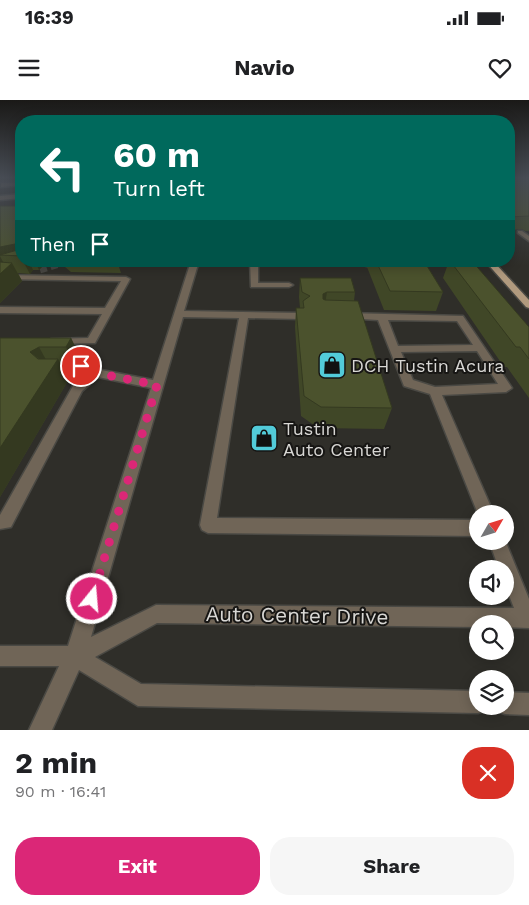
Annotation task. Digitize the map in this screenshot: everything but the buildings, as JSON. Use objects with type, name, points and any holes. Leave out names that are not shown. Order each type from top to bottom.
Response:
[{"type":"main road","points":[[494,267],[529,305]]},
{"type":"street","points":[[520,232],[529,240]]},
{"type":"street","points":[[40,730],[75,656],[193,267]]},
{"type":"street","points":[[254,267],[254,285],[289,285]]},
{"type":"street","points":[[18,277],[40,270]]},
{"type":"street","points":[[0,277],[126,279],[90,341],[42,340]]},
{"type":"street","points":[[0,310],[108,311]]},
{"type":"street","points":[[178,314],[301,316]]},
{"type":"street","points":[[244,315],[208,525],[469,528]]},
{"type":"street","points":[[335,316],[460,318],[506,388],[435,391],[408,383],[382,317]]},
{"type":"street","points":[[395,349],[479,348]]},
{"type":"street","points":[[96,373],[74,380],[50,373],[81,366],[96,373],[157,385]]},
{"type":"street","points":[[0,522],[5,522],[77,389],[96,373]]},
{"type":"street","points":[[435,391],[482,505]]},
{"type":"street","points":[[502,550],[528,618]]},
{"type":"street","name":"Auto Center Drive","points":[[0,656],[75,656],[156,614],[528,618]]},
{"type":"street","points":[[75,656],[138,695],[469,702]]},
{"type":"street","points":[[514,703],[529,704]]},
{"type":"tunnel","points":[[40,270],[50,267]]},
{"type":"place","name":"DCH Tustin Acura","points":[[332,365]]},
{"type":"place","name":"Tustin Auto Center","points":[[264,438]]},
{"type":"route","points":[[81,366],[96,373],[157,385],[92,599]]}]
